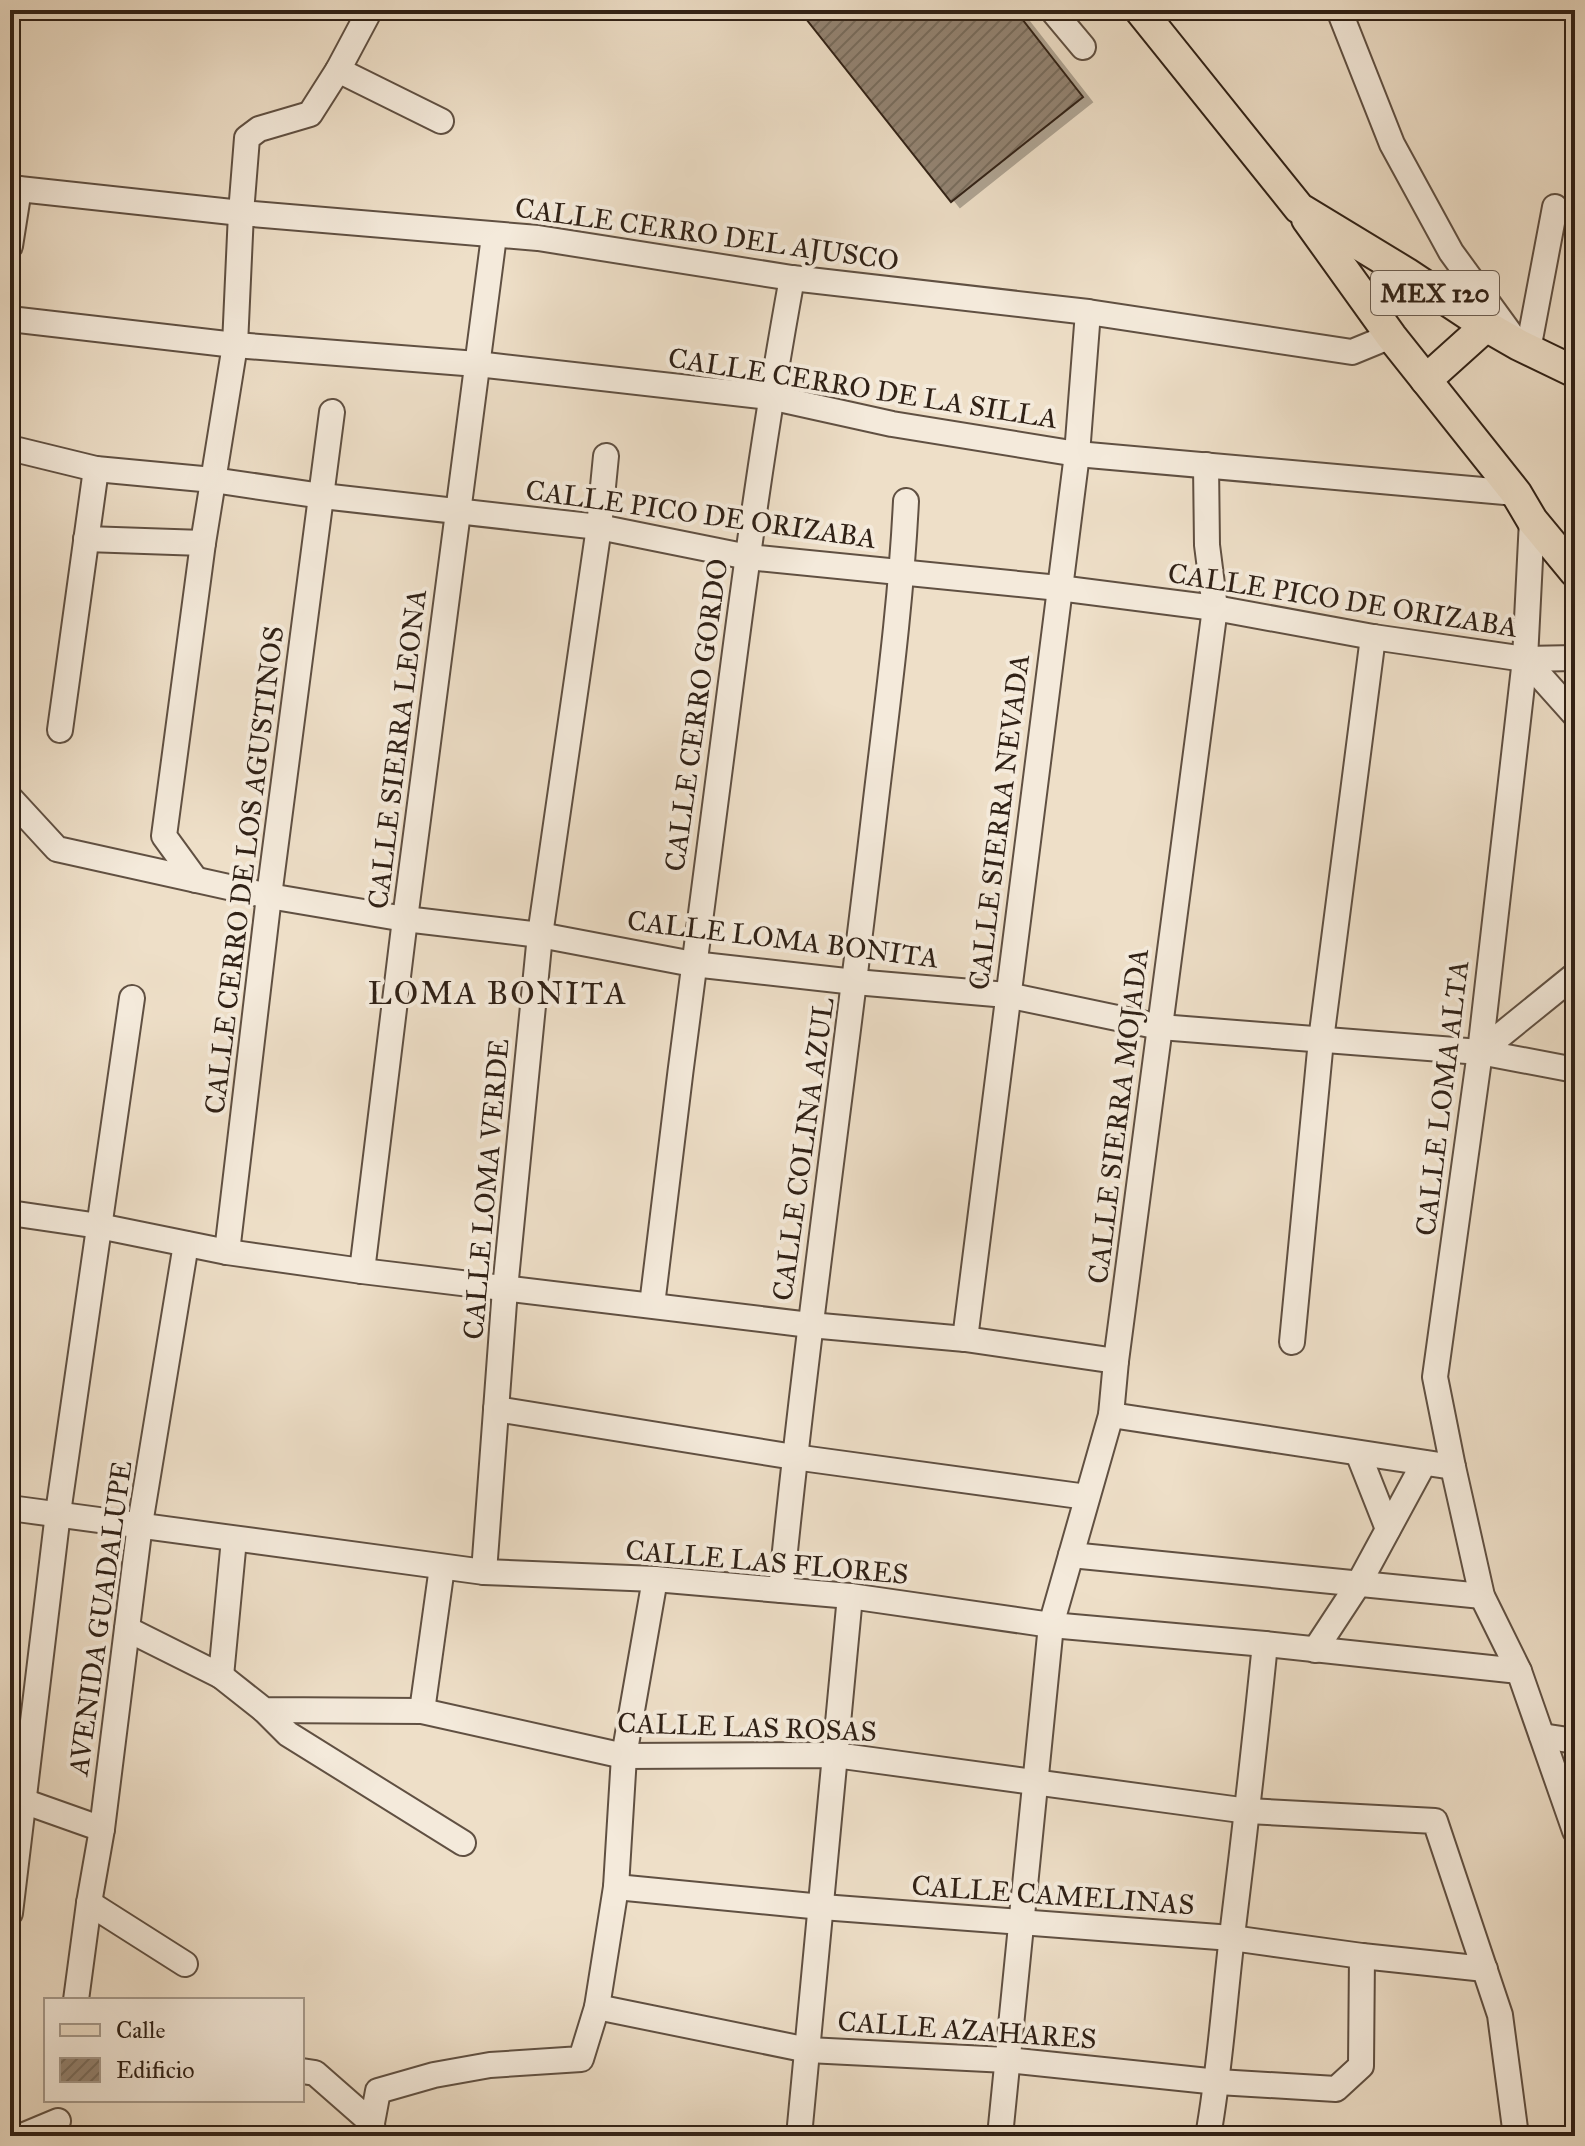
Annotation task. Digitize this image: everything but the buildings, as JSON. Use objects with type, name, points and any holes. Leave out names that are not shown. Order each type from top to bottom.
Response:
[{"type":"main road","name":"MEX 120","points":[[1140,10],[1299,208],[1486,326],[1575,372]]},
{"type":"main road","points":[[1299,208],[1391,336],[1575,572]]},
{"type":"main road","points":[[1426,380],[1486,326]]},
{"type":"street","points":[[196,880],[164,836],[203,543],[235,345],[247,138],[259,129],[310,114],[370,10]]},
{"type":"street","points":[[1052,10],[1083,47]]},
{"type":"street","points":[[1339,10],[1392,144],[1451,252],[1524,348]]},
{"type":"street","points":[[338,70],[441,121]]},
{"type":"street","points":[[10,246],[15,188]]},
{"type":"street","name":"CALLE CERRO DEL AJUSCO","points":[[15,188],[241,213],[538,238],[792,278],[1088,312],[1352,352],[1391,336]]},
{"type":"street","points":[[1524,348],[1555,207]]},
{"type":"street","name":"CALLE SIERRA LEONA","points":[[362,1271],[494,236]]},
{"type":"street","name":"CALLE CERRO GORDO","points":[[652,1305],[693,964],[748,557],[770,397],[792,278]]},
{"type":"street","name":"CALLE SIERRA NEVADA","points":[[965,1339],[1077,454],[1088,312]]},
{"type":"street","name":"CALLE CERRO DE LA SILLA","points":[[10,319],[235,345],[477,364],[770,397],[892,424],[1077,454],[1516,493]]},
{"type":"street","name":"CALLE CERRO DE LOS AGUSTINOS","points":[[227,1252],[269,896],[332,412]]},
{"type":"street","name":"CALLE PICO DE ORIZABA","points":[[10,448],[96,469],[213,480],[322,496],[599,527],[748,557],[1059,588],[1215,608],[1373,637],[1525,659],[1575,658]]},
{"type":"street","name":"CALLE LOMA VERDE","points":[[484,1572],[505,1289],[540,935],[599,527],[606,456]]},
{"type":"street","name":"CALLE SIERRA MOJADA","points":[[1000,2136],[1051,1625],[1111,1415],[1215,608],[1207,545],[1206,465]]},
{"type":"street","points":[[60,730],[96,469]]},
{"type":"street","name":"CALLE COLINA AZUL","points":[[781,1590],[794,1457],[855,982],[902,573],[906,501]]},
{"type":"street","name":"CALLE LOMA ALTA","points":[[1532,520],[1525,659],[1480,1052],[1435,1377],[1482,1596],[1519,1671],[1575,1831]]},
{"type":"street","points":[[86,539],[203,543]]},
{"type":"street","points":[[1292,1342],[1321,1040],[1373,637]]},
{"type":"street","points":[[1525,659],[1575,715]]},
{"type":"street","name":"CALLE LOMA BONITA","points":[[10,798],[57,849],[269,896],[405,919],[540,935],[693,964],[1007,995],[1160,1027],[1480,1052],[1575,1070]]},
{"type":"street","points":[[1480,1052],[1575,975]]},
{"type":"street","points":[[10,1913],[16,1800],[132,998]]},
{"type":"street","points":[[10,1213],[99,1226],[227,1252],[362,1271],[810,1325],[965,1339],[1116,1361]]},
{"type":"street","name":"AVENIDA GUADALUPE","points":[[76,1998],[102,1829],[140,1524],[186,1244]]},
{"type":"street","points":[[496,1409],[794,1457],[1087,1497]]},
{"type":"street","points":[[1111,1415],[1453,1467]]},
{"type":"street","points":[[1358,1453],[1388,1529]]},
{"type":"street","points":[[1315,1650],[1359,1583],[1424,1463]]},
{"type":"street","name":"CALLE LAS FLORES","points":[[10,1508],[484,1572],[655,1579],[850,1596],[1051,1625],[1519,1671]]},
{"type":"street","points":[[221,1676],[234,1539]]},
{"type":"street","points":[[1071,1555],[1482,1596]]},
{"type":"street","points":[[422,1711],[442,1567]]},
{"type":"street","points":[[372,2130],[378,2091],[434,2075],[490,2065],[581,2059],[597,2007],[616,1887],[624,1756],[655,1579]]},
{"type":"street","points":[[799,2136],[850,1596]]},
{"type":"street","points":[[127,1629],[221,1676],[264,1710],[288,1734],[463,1843]]},
{"type":"street","points":[[1208,2136],[1218,2082],[1265,1644]]},
{"type":"street","name":"CALLE LAS ROSAS","points":[[264,1710],[422,1711],[624,1756],[835,1755],[1248,1811],[1435,1821],[1485,1969]]},
{"type":"street","points":[[1542,1736],[1575,1741]]},
{"type":"street","points":[[16,1800],[102,1829]]},
{"type":"street","name":"CALLE CAMELINAS","points":[[616,1887],[822,1907],[1232,1938],[1485,1969]]},
{"type":"street","points":[[89,1903],[185,1964]]},
{"type":"street","name":"CALLE AZAHARES","points":[[597,2007],[808,2050],[1007,2060],[1218,2082],[1336,2089],[1361,2066],[1362,1956]]},
{"type":"street","points":[[1485,1969],[1500,2015],[1516,2136]]},
{"type":"street","points":[[304,2071],[315,2073],[372,2130]]},
{"type":"street","points":[[22,2136],[58,2119]]},
{"type":"district","name":"LOMA BONITA","points":[[498,993]]}]
